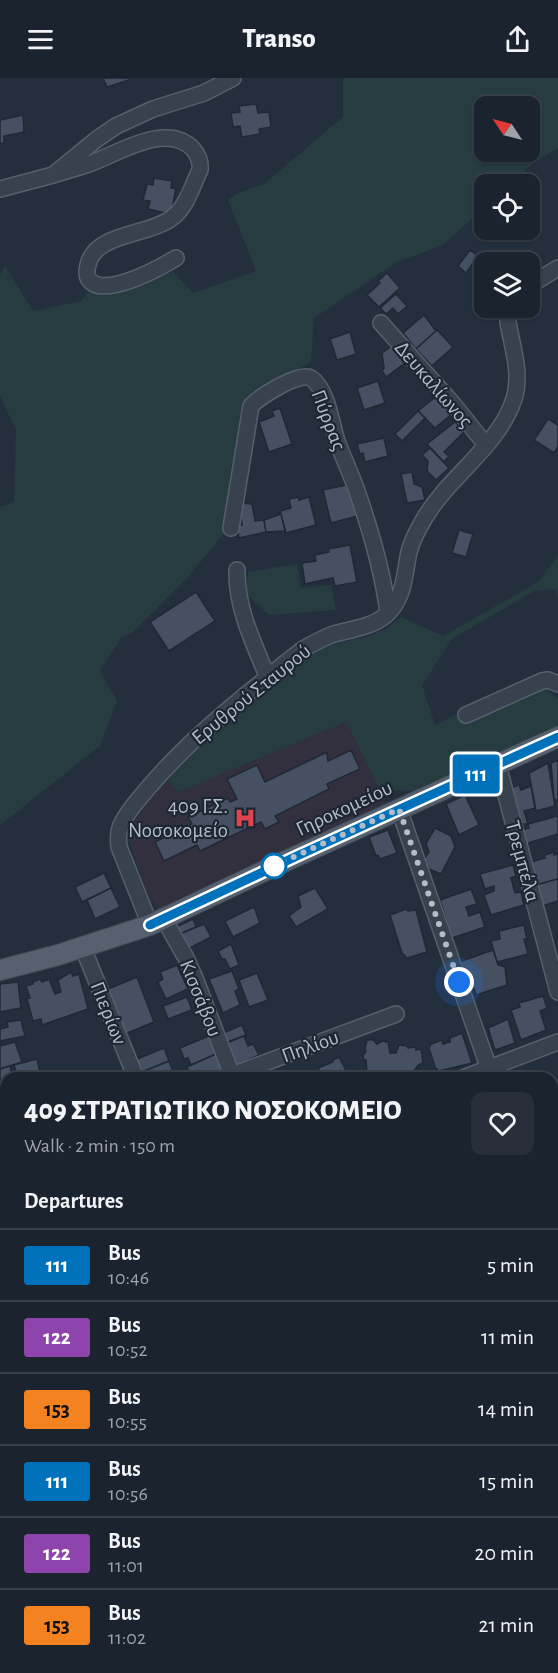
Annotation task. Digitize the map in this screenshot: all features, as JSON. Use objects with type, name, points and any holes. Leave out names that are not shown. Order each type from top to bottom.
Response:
[{"type":"main road","name":"Γηροκομείου","points":[[0,970],[83,948],[157,922],[558,737]]},
{"type":"street","points":[[53,175],[116,126],[153,109],[204,93],[233,78]]},
{"type":"street","points":[[0,189],[88,164],[157,138],[173,138],[184,142],[196,153],[200,163],[199,172],[182,207],[168,220],[98,248],[89,258],[87,276],[96,284],[111,286],[133,279],[176,258]]},
{"type":"street","points":[[540,279],[558,268]]},
{"type":"street","points":[[388,613],[401,594],[411,546],[424,519],[441,495],[486,445],[510,407],[515,393],[517,373],[508,318]]},
{"type":"street","name":"Δευκαλίωνος","points":[[381,323],[454,405],[486,445]]},
{"type":"street","name":"Πύρρας","points":[[231,528],[251,406],[260,398],[290,381],[301,376],[309,377],[317,384],[325,398],[338,444],[359,497],[380,564],[388,613]]},
{"type":"street","points":[[237,570],[238,590],[245,619],[268,678]]},
{"type":"street","name":"Ερυθρού Σταυρού","points":[[157,922],[119,847],[120,826],[135,804],[176,757],[200,734],[303,650],[316,641],[366,626],[388,613]]},
{"type":"street","points":[[466,715],[542,681],[548,680],[558,684]]},
{"type":"street","name":"Τρεμπέλα","points":[[498,765],[558,992]]},
{"type":"street","points":[[399,809],[489,1069]]},
{"type":"street","name":"Κισσάβου","points":[[157,922],[186,958],[228,1072]]},
{"type":"street","name":"Πιερίων","points":[[83,948],[134,1072]]},
{"type":"street","name":"Πηλίου","points":[[243,1072],[396,1014]]},
{"type":"street","points":[[480,1072],[558,1042]]},
{"type":"shaded area","name":"409 Γ.Σ. Νοσοκομείο","points":[[346,722],[386,804],[158,909],[146,890],[127,834],[127,827],[140,808],[166,779],[179,792]]},
{"type":"green space","points":[[343,78],[558,78],[558,148],[540,159],[540,96],[474,96],[474,162],[536,162],[521,174],[474,174],[474,216],[443,245],[397,262],[314,318],[311,362],[247,398],[225,532],[189,576],[132,633],[122,637],[100,671],[117,701],[100,746],[0,825],[0,507],[14,502],[16,430],[0,396],[0,275],[5,265],[33,311],[81,301],[90,290],[111,293],[173,272],[193,293],[256,271],[228,200],[238,193],[264,184],[343,117]]},
{"type":"green space","points":[[558,555],[558,597],[555,589],[534,591],[452,639],[422,685],[435,725],[457,714],[472,719],[542,686],[558,699],[558,728],[423,790],[379,789],[346,722],[179,792],[166,779],[223,726],[302,660],[325,646],[369,636],[386,629],[401,617],[443,636],[538,582]]},
{"type":"green space","points":[[297,564],[301,588],[331,585],[336,610],[269,615],[246,594],[248,572]]},
{"type":"building","points":[[103,78],[128,78],[129,80],[107,87]]},
{"type":"building","points":[[256,104],[258,113],[269,112],[271,127],[259,129],[260,134],[242,137],[240,126],[233,127],[231,113],[240,112],[239,106]]},
{"type":"building","points":[[23,115],[24,132],[4,136],[4,143],[0,144],[0,120]]},
{"type":"building","points":[[154,178],[172,181],[171,188],[176,189],[171,214],[148,209],[150,201],[143,200],[147,184],[153,185]]},
{"type":"building","points":[[470,250],[474,253],[474,262],[466,273],[458,266]]},
{"type":"building","points":[[387,273],[400,288],[379,307],[367,295]]},
{"type":"building","points":[[396,294],[407,306],[398,314],[393,308],[386,314],[380,308]]},
{"type":"building","points":[[424,315],[436,331],[416,349],[403,333]]},
{"type":"building","points":[[437,330],[453,347],[432,366],[416,349]]},
{"type":"building","points":[[350,332],[356,354],[337,360],[330,339]]},
{"type":"building","points":[[393,345],[408,361],[386,377],[382,371],[384,368],[382,353]]},
{"type":"building","points":[[378,381],[385,403],[364,410],[357,388]]},
{"type":"building","points":[[439,394],[453,413],[435,428],[418,411]]},
{"type":"building","points":[[280,408],[292,444],[269,452],[259,422],[274,416],[272,411]]},
{"type":"building","points":[[418,411],[425,418],[402,441],[395,434]]},
{"type":"building","points":[[548,419],[558,425],[558,446],[554,453],[534,440]]},
{"type":"building","points":[[455,422],[465,431],[444,452],[449,456],[444,462],[427,444]]},
{"type":"building","points":[[384,438],[388,456],[365,462],[363,453],[360,454],[357,444]]},
{"type":"building","points":[[430,448],[449,468],[436,480],[427,471],[428,461],[422,455]]},
{"type":"building","points":[[412,472],[414,484],[422,487],[425,500],[407,503],[401,474]]},
{"type":"building","points":[[351,484],[358,516],[331,523],[323,490]]},
{"type":"building","points":[[298,497],[299,500],[309,497],[316,525],[286,533],[280,511],[291,508],[289,499]]},
{"type":"building","points":[[241,503],[252,504],[255,521],[264,520],[266,532],[239,538],[237,525],[242,525],[241,517],[237,516]]},
{"type":"building","points":[[281,514],[285,531],[266,532],[264,520]]},
{"type":"building","points":[[459,530],[473,534],[466,557],[452,553]]},
{"type":"building","points":[[350,545],[357,582],[335,586],[333,578],[305,584],[302,563],[316,561],[315,555],[329,552],[328,549]]},
{"type":"building","points":[[196,592],[215,621],[169,651],[150,622]]},
{"type":"building","points":[[351,750],[360,769],[327,784],[329,789],[275,816],[279,822],[265,829],[261,822],[200,851],[197,845],[164,861],[155,842],[192,824],[188,817],[228,798],[230,802],[237,799],[227,779],[257,765],[265,782],[327,752],[328,761]]},
{"type":"building","points":[[558,760],[558,802],[554,798],[551,763]]},
{"type":"building","points":[[548,763],[555,806],[536,811],[529,773]]},
{"type":"building","points":[[519,785],[521,790],[531,786],[535,808],[524,811],[528,824],[516,824],[508,789]]},
{"type":"building","points":[[465,795],[479,825],[459,835],[446,804]]},
{"type":"building","points":[[558,816],[558,834],[525,844],[522,830],[529,828],[528,824]]},
{"type":"building","points":[[435,828],[451,836],[455,847],[441,874],[424,867],[422,862],[429,852],[426,844]]},
{"type":"building","points":[[388,830],[397,853],[380,859],[378,855],[376,856],[369,837]]},
{"type":"building","points":[[555,852],[554,855],[558,854],[558,879],[536,885],[531,862]]},
{"type":"building","points":[[513,865],[516,876],[511,878],[515,893],[521,892],[524,905],[491,915],[484,895],[494,891],[494,886],[485,889],[480,874]]},
{"type":"building","points":[[104,873],[111,888],[82,902],[75,887]]},
{"type":"building","points":[[558,879],[558,901],[542,906],[536,885]]},
{"type":"building","points":[[111,888],[120,907],[95,919],[87,900]]},
{"type":"building","points":[[315,888],[328,909],[296,927],[289,916],[301,907],[298,896]]},
{"type":"building","points":[[471,889],[477,904],[466,907],[469,916],[480,912],[485,927],[452,938],[440,900]]},
{"type":"building","points":[[254,907],[260,923],[233,937],[225,921]]},
{"type":"building","points":[[406,909],[416,910],[427,952],[407,958],[402,953],[390,915]]},
{"type":"building","points":[[193,919],[196,927],[180,934],[176,927]]},
{"type":"building","points":[[204,924],[211,937],[186,950],[180,934]]},
{"type":"building","points":[[524,925],[527,939],[524,939],[528,954],[497,962],[491,941],[500,939],[499,931]]},
{"type":"building","points":[[231,944],[239,965],[230,969],[218,951]]},
{"type":"building","points":[[493,950],[498,965],[505,967],[507,985],[476,995],[474,988],[469,988],[467,985],[464,976],[467,975],[466,971],[462,971],[459,962]]},
{"type":"building","points":[[177,965],[188,989],[166,999],[158,982],[163,979],[160,972]]},
{"type":"building","points":[[232,971],[239,989],[235,991],[240,1005],[223,1013],[209,979]]},
{"type":"building","points":[[71,972],[73,976],[79,974],[88,1009],[42,1025],[41,1019],[33,1021],[26,986],[40,979],[42,982],[49,979],[55,994],[61,992],[58,980]]},
{"type":"building","points":[[257,973],[268,1000],[249,1007],[239,980]]},
{"type":"building","points":[[137,977],[154,1022],[125,1034],[108,989]]},
{"type":"building","points":[[18,982],[21,1008],[0,1012],[0,984]]},
{"type":"building","points":[[543,996],[547,1008],[540,1011],[546,1030],[521,1040],[511,1010],[520,1007],[519,1003]]},
{"type":"building","points":[[187,997],[192,1010],[168,1019],[163,1006]]},
{"type":"building","points":[[508,1019],[515,1043],[495,1050],[488,1028]]},
{"type":"building","points":[[21,1020],[25,1036],[0,1041],[0,1029],[8,1027],[7,1022]]},
{"type":"building","points":[[242,1025],[246,1035],[228,1042],[223,1033]]},
{"type":"building","points":[[462,1033],[472,1063],[439,1071],[435,1067],[429,1048],[431,1044],[442,1040],[443,1044],[450,1042],[450,1038]]},
{"type":"building","points":[[209,1036],[216,1054],[191,1065],[188,1058],[184,1059],[180,1048]]},
{"type":"building","points":[[244,1036],[248,1046],[253,1044],[259,1055],[233,1067],[224,1044]]},
{"type":"building","points":[[367,1040],[373,1040],[377,1044],[382,1041],[388,1042],[390,1053],[396,1053],[399,1045],[408,1048],[415,1047],[416,1050],[421,1049],[423,1063],[418,1065],[413,1072],[367,1072],[366,1060],[364,1061],[363,1055],[366,1052]]},
{"type":"building","points":[[15,1042],[22,1062],[0,1069],[0,1046]]},
{"type":"building","points":[[164,1048],[169,1061],[142,1072],[137,1059]]},
{"type":"building","points":[[216,1054],[223,1071],[189,1072],[187,1067]]},
{"type":"building","points":[[339,1057],[347,1072],[320,1072],[318,1068]]},
{"type":"building","points":[[37,1059],[40,1072],[16,1072],[14,1065]]},
{"type":"building","points":[[169,1061],[173,1072],[142,1072]]},
{"type":"building","points":[[10,1066],[12,1072],[0,1072],[0,1069]]},
{"type":"bus line","name":"111","points":[[150,925],[558,737]]},
{"type":"place","name":"409 Γ.Σ. Νοσοκομείο","points":[[245,818]]},
{"type":"route","points":[[274,866],[399,809],[459,982]]}]
